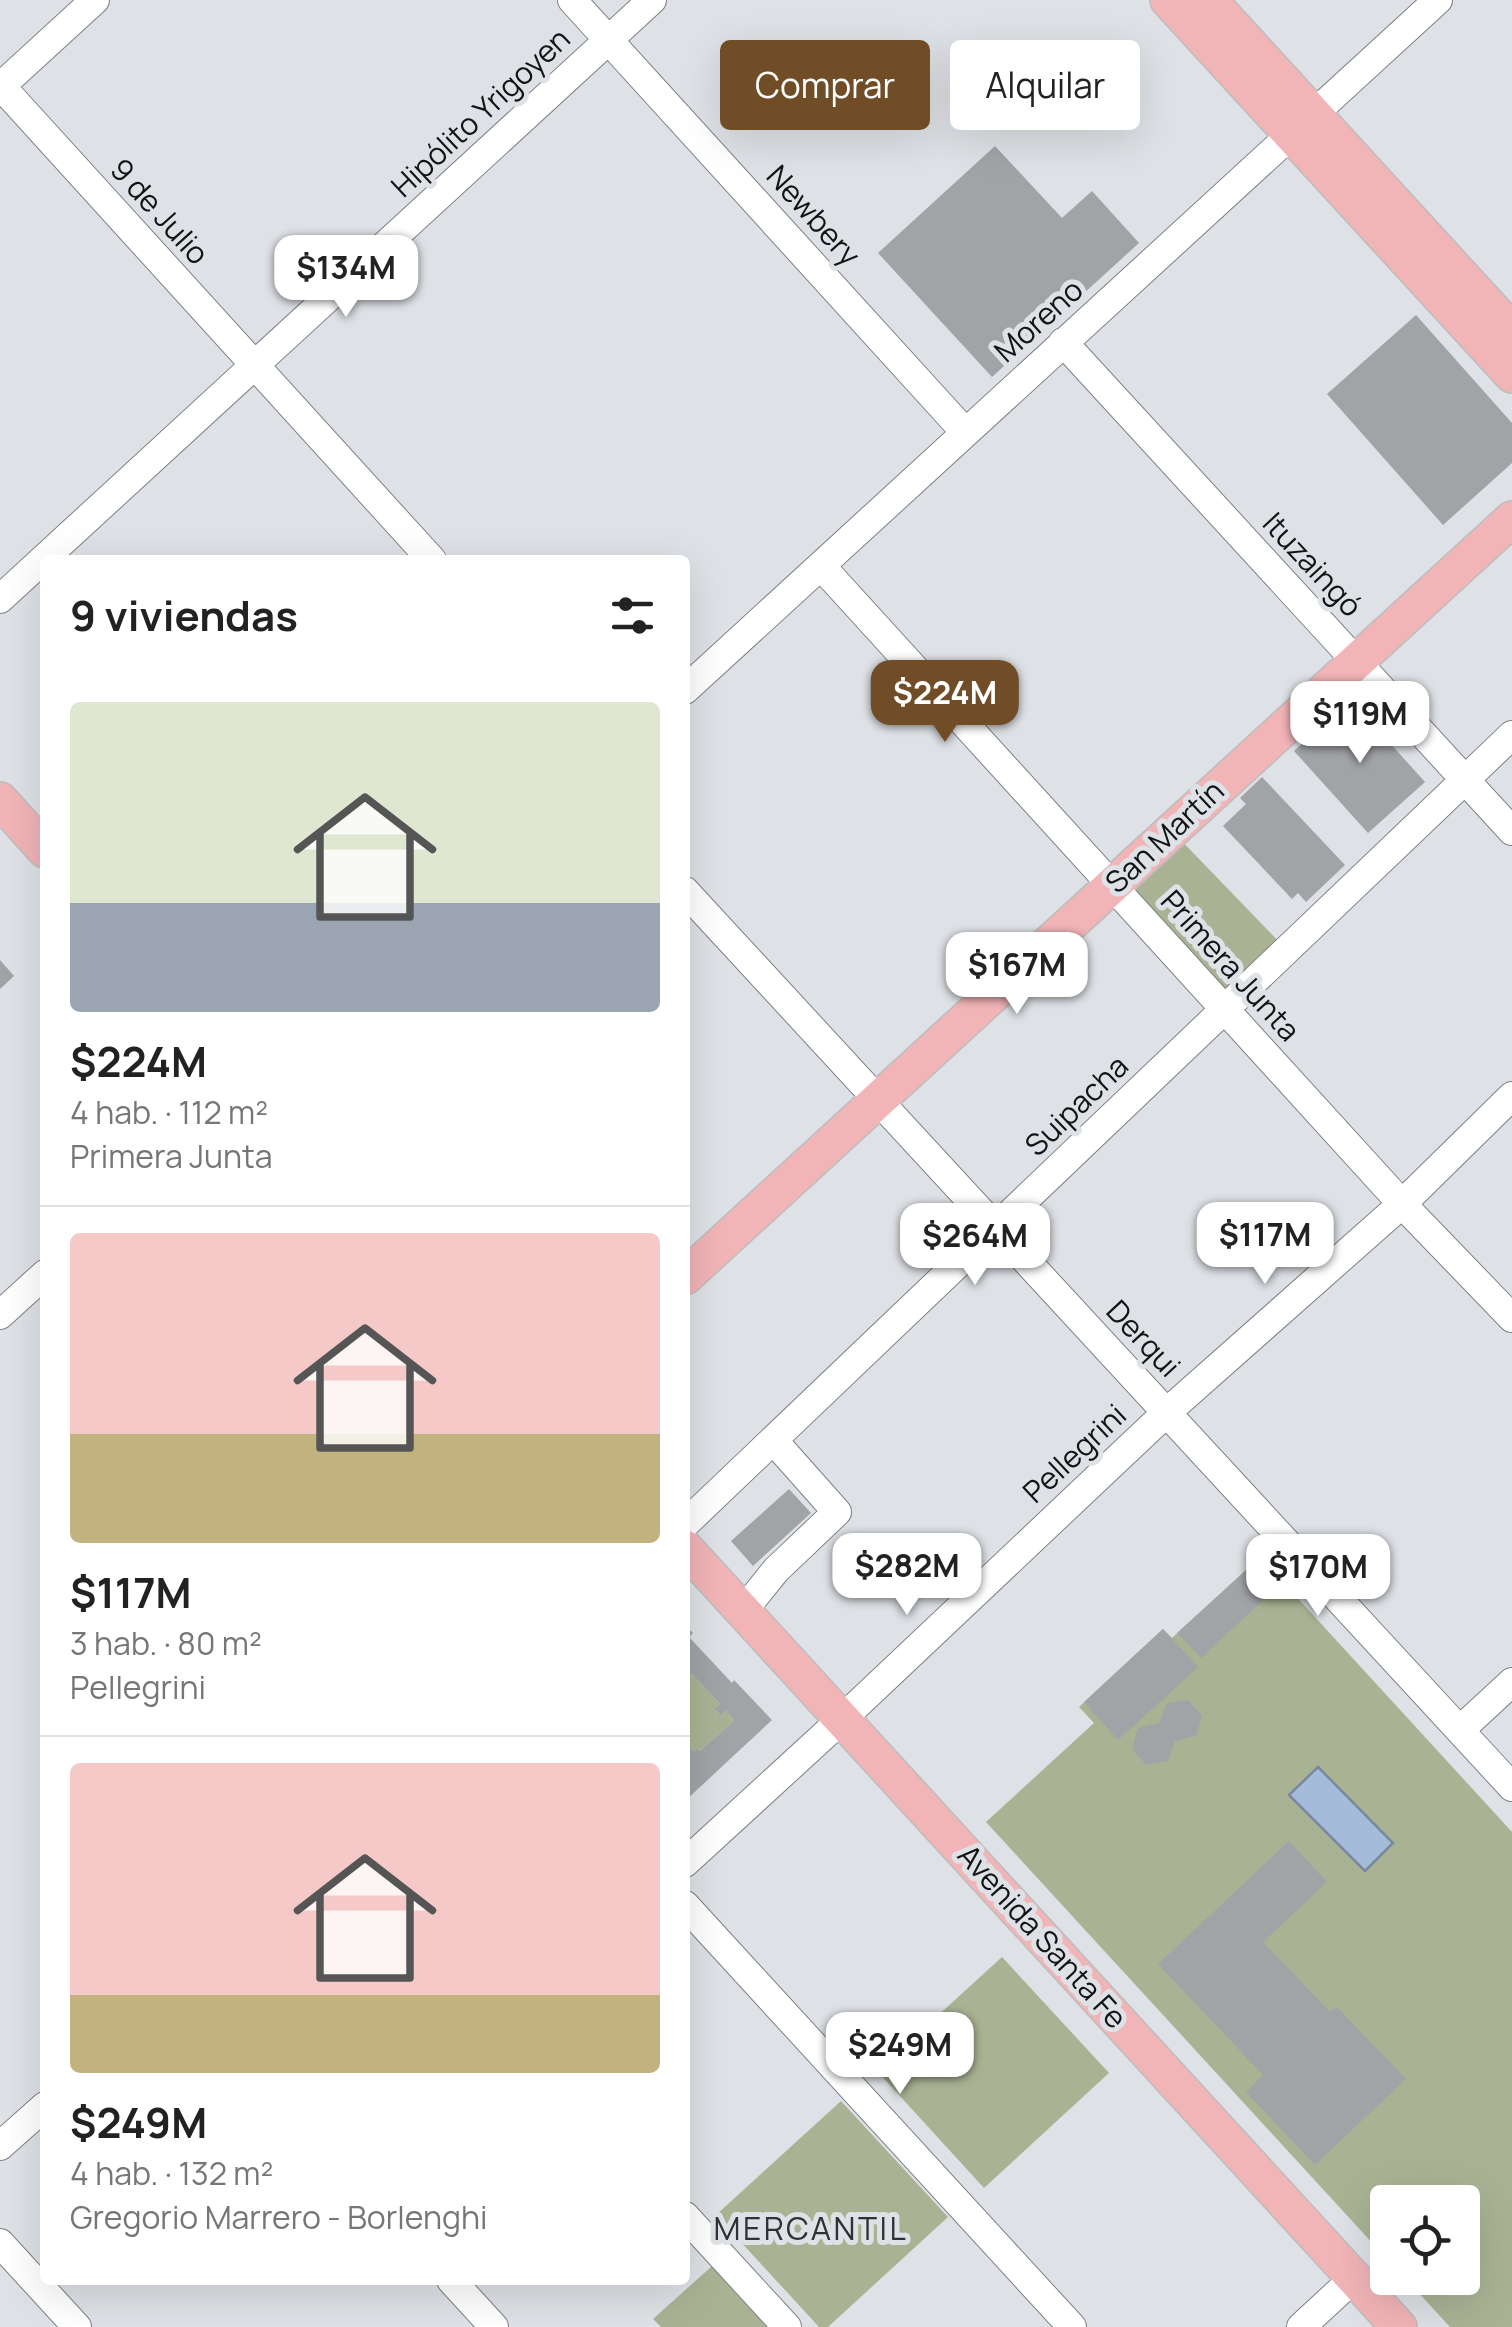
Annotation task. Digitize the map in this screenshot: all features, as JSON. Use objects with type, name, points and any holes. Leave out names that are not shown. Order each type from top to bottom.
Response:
[{"type":"main road","points":[[1168,0],[1302,124],[1512,331]]},
{"type":"main road","points":[[1209,0],[1302,124],[1512,375]]},
{"type":"main road","name":"San Martín","points":[[690,1272],[1512,518]]},
{"type":"main road","points":[[0,800],[40,844]]},
{"type":"main road","name":"Avenida Santa Fe","points":[[690,1553],[1400,2327]]},
{"type":"street","points":[[0,86],[96,0]]},
{"type":"street","name":"Newbery","points":[[572,0],[965,432]]},
{"type":"street","name":"Hipólito Yrigoyen","points":[[47,555],[652,0]]},
{"type":"street","name":"Moreno","points":[[690,686],[1438,0]]},
{"type":"street","name":"9 de Julio","points":[[0,86],[427,555]]},
{"type":"street","name":"Ituzaingó","points":[[1064,342],[1512,831]]},
{"type":"street","name":"Hipólito Yrigoyen","points":[[0,598],[40,561]]},
{"type":"street","name":"Primera Junta","points":[[822,567],[1402,1204],[1512,1318]]},
{"type":"street","name":"Suipacha","points":[[690,1519],[1512,735]]},
{"type":"street","name":"Derqui","points":[[690,896],[1512,1787]]},
{"type":"street","name":"Pellegrini","points":[[690,1858],[1166,1412],[1402,1204],[1512,1096]]},
{"type":"street","points":[[0,1315],[40,1279]]},
{"type":"street","points":[[743,1611],[776,1570],[836,1512],[773,1440]]},
{"type":"street","points":[[1460,1730],[1512,1682]]},
{"type":"street","points":[[690,1910],[1072,2327]]},
{"type":"street","points":[[0,2146],[40,2110]]},
{"type":"street","points":[[690,2221],[787,2327]]},
{"type":"street","points":[[0,2243],[77,2327]]},
{"type":"street","points":[[1301,2327],[1354,2278]]},
{"type":"street","points":[[456,2285],[494,2327]]},
{"type":"green space","points":[[1172,831],[1288,951],[1226,1010],[1112,886]]},
{"type":"green space","points":[[1260,1557],[1512,1832],[1512,2327],[1450,2327],[1421,2295],[1480,2295],[1480,2185],[1370,2185],[1370,2240],[986,1822],[1094,1723],[1079,1707],[1163,1629],[1172,1638]]},
{"type":"green space","points":[[690,1674],[720,1704],[715,1710],[721,1716],[726,1711],[734,1720],[700,1751],[690,1748]]},
{"type":"green space","points":[[1002,1957],[1109,2073],[984,2188],[877,2071]]},
{"type":"green space","points":[[841,2101],[948,2217],[828,2327],[819,2327],[716,2215]]},
{"type":"green space","points":[[712,2266],[768,2327],[661,2327],[653,2319]]},
{"type":"water","points":[[1318,1767],[1393,1843],[1365,1871],[1289,1795]]},
{"type":"building","points":[[995,146],[1062,218],[1092,191],[1139,243],[992,377],[878,253]]},
{"type":"building","points":[[1416,315],[1512,423],[1512,463],[1443,525],[1327,394]]},
{"type":"building","points":[[1351,700],[1425,782],[1368,833],[1294,751]]},
{"type":"building","points":[[1262,777],[1345,865],[1306,902],[1298,893],[1292,899],[1223,826],[1246,804],[1240,798]]},
{"type":"building","points":[[0,960],[14,976],[0,989]]},
{"type":"building","points":[[789,1489],[811,1513],[753,1566],[731,1541]]},
{"type":"building","points":[[1254,1563],[1276,1588],[1201,1658],[1177,1633]]},
{"type":"building","points":[[1163,1629],[1198,1667],[1118,1740],[1084,1702]]},
{"type":"building","points":[[690,1638],[772,1720],[690,1796],[690,1748],[700,1751],[734,1720],[726,1711],[721,1716],[714,1709],[720,1704],[691,1673]]},
{"type":"building","points":[[1188,1700],[1202,1716],[1196,1736],[1175,1741],[1168,1761],[1146,1765],[1132,1749],[1138,1728],[1159,1723],[1167,1703]]},
{"type":"building","points":[[1289,1841],[1327,1882],[1263,1942],[1330,2012],[1336,2006],[1406,2079],[1315,2165],[1246,2092],[1263,2075],[1158,1964]]},
{"type":"district","name":"MERCANTIL","points":[[811,2229]]}]
